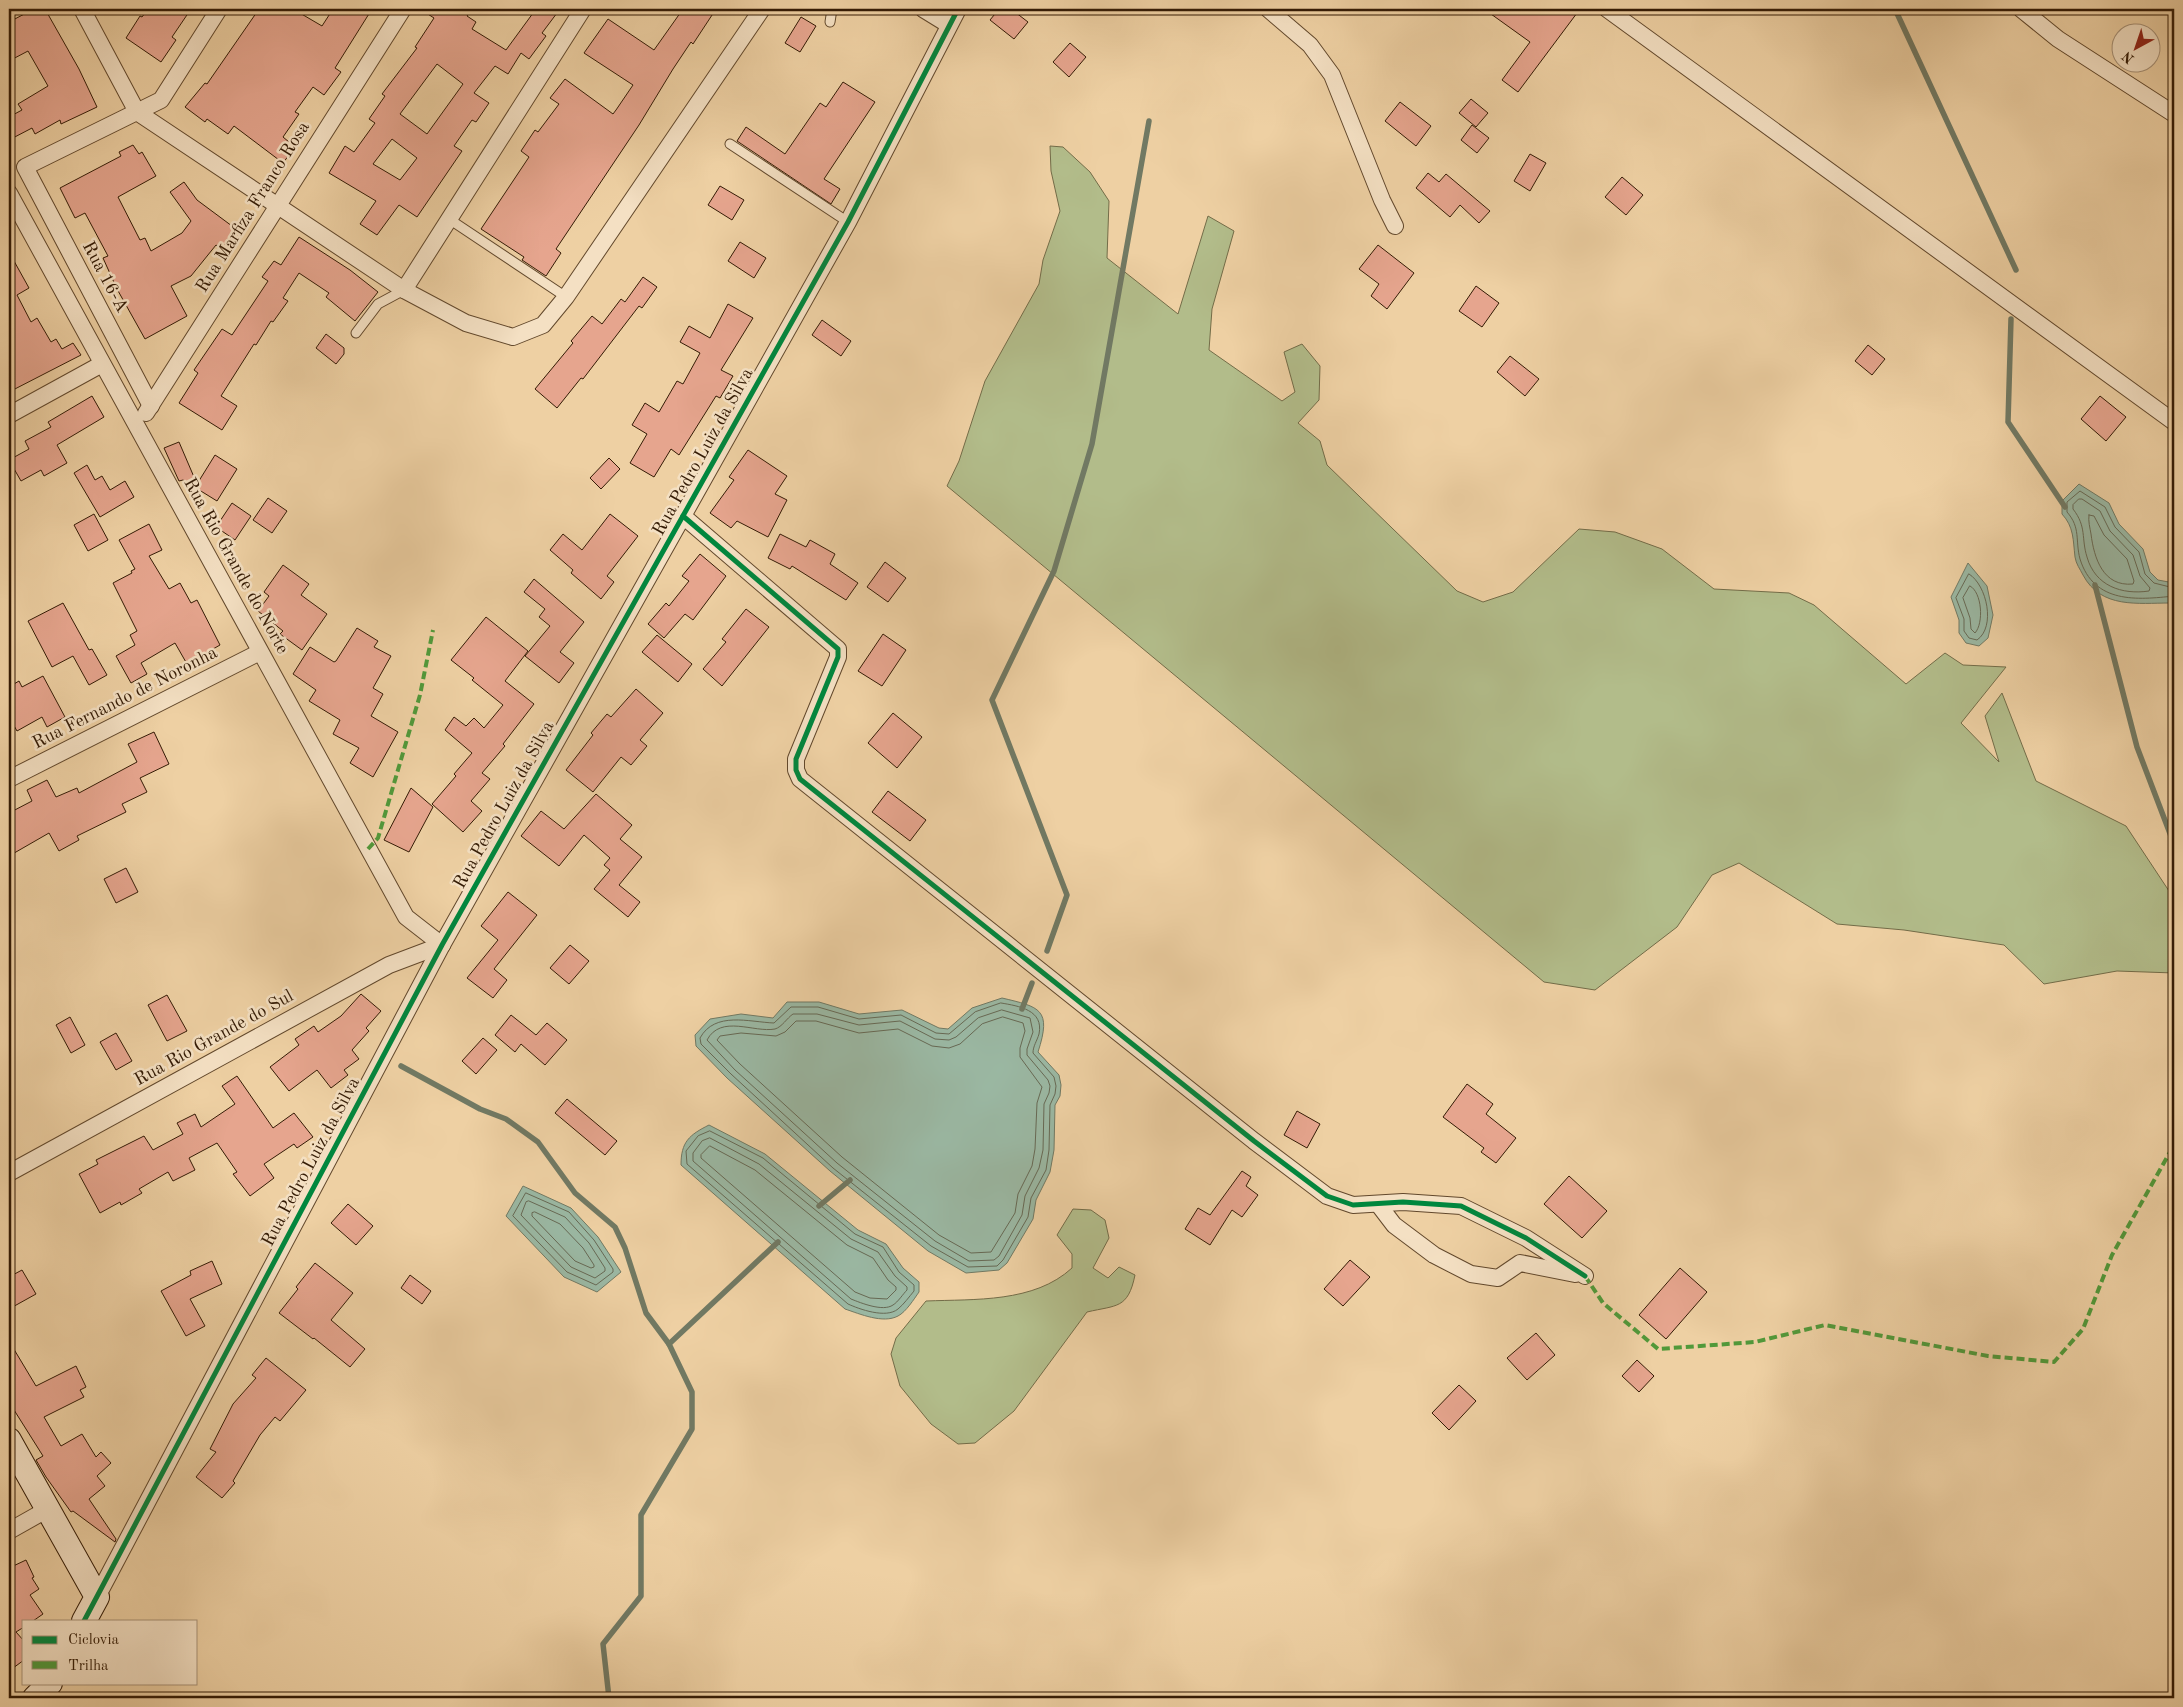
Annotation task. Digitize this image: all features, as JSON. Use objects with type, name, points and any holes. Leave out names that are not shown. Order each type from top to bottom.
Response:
[{"type":"street","points":[[82,9],[137,112],[404,290],[466,323],[513,337],[543,325],[566,297],[762,9]]},
{"type":"street","points":[[137,112],[161,100],[219,9]]},
{"type":"street","name":"Rua Marfiza Franco Rosa","points":[[137,428],[403,9]]},
{"type":"street","points":[[404,290],[583,9]]},
{"type":"street","points":[[923,9],[949,25]]},
{"type":"street","name":"Rua Pedro Luiz da Silva","points":[[85,1620],[442,945],[848,222],[958,9]]},
{"type":"street","points":[[1268,9],[1310,45],[1332,74],[1382,200],[1395,226]]},
{"type":"street","points":[[1607,9],[2174,422]]},
{"type":"street","points":[[2021,9],[2058,38],[2174,114]]},
{"type":"street","name":"Rua 16-A","points":[[137,112],[25,167],[151,406]]},
{"type":"street","name":"Rua Rio Grande do Norte","points":[[9,193],[406,917],[442,945]]},
{"type":"street","points":[[9,415],[102,364]]},
{"type":"street","points":[[683,516],[838,649],[838,657],[796,760],[796,770],[800,779],[1239,1129],[1327,1196],[1353,1205],[1403,1202],[1461,1206],[1526,1238],[1585,1276],[1520,1263],[1498,1278],[1471,1274],[1434,1255],[1394,1225],[1378,1204]]},
{"type":"street","name":"Rua Fernando de Noronha","points":[[9,779],[260,652]]},
{"type":"street","name":"Rua Rio Grande do Sul","points":[[9,1173],[390,965],[442,945]]},
{"type":"street","points":[[9,1440],[97,1596]]},
{"type":"street","points":[[9,1531],[48,1509]]},
{"type":"street","points":[[35,1698],[49,1684]]},
{"type":"lane","points":[[830,22],[832,9]]},
{"type":"lane","points":[[730,144],[848,222]]},
{"type":"lane","points":[[449,219],[566,297]]},
{"type":"lane","points":[[356,333],[378,304],[404,290]]},
{"type":"green space","points":[[1050,146],[1063,147],[1090,172],[1109,201],[1107,258],[1178,314],[1208,216],[1234,231],[1212,309],[1209,350],[1282,401],[1295,392],[1284,352],[1302,344],[1320,366],[1319,400],[1298,423],[1320,441],[1327,465],[1457,591],[1483,602],[1513,592],[1579,529],[1615,532],[1662,549],[1714,589],[1789,593],[1814,605],[1906,684],[1945,653],[1963,665],[2006,667],[1961,723],[1999,762],[1985,716],[2002,693],[2036,781],[2126,826],[2171,894],[2174,894],[2174,973],[2117,971],[2044,984],[2004,945],[1904,930],[1837,924],[1739,863],[1712,875],[1677,927],[1595,990],[1544,982],[947,486],[959,461],[985,381],[1039,284],[1043,260],[1060,211],[1051,171]]},
{"type":"green space","points":[[1073,1209],[1091,1210],[1105,1220],[1109,1238],[1093,1268],[1108,1278],[1119,1267],[1135,1275],[1129,1294],[1120,1304],[1087,1312],[1014,1411],[975,1443],[958,1444],[931,1424],[900,1386],[891,1354],[896,1338],[926,1301],[1003,1297],[1040,1288],[1057,1279],[1072,1268],[1072,1254],[1057,1235]]},
{"type":"water","points":[[2079,484],[2109,503],[2119,524],[2143,549],[2150,572],[2158,580],[2174,583],[2174,600],[2170,603],[2121,602],[2100,594],[2091,586],[2076,562],[2071,529],[2062,514],[2062,501]]},
{"type":"water","points":[[1968,563],[1987,586],[1993,615],[1988,638],[1979,646],[1966,643],[1959,633],[1959,620],[1951,597]]},
{"type":"water","points":[[1002,998],[1026,1004],[1040,1012],[1044,1027],[1038,1052],[1059,1075],[1061,1085],[1060,1096],[1055,1105],[1054,1150],[1050,1172],[1036,1200],[1033,1219],[1007,1263],[999,1270],[966,1273],[928,1251],[830,1171],[727,1078],[696,1046],[695,1035],[710,1019],[741,1014],[773,1018],[787,1002],[819,1002],[859,1014],[902,1010],[939,1028],[948,1029],[972,1008]]},
{"type":"water","points":[[709,1125],[765,1154],[858,1230],[886,1244],[903,1268],[919,1282],[919,1292],[907,1308],[898,1316],[886,1319],[879,1319],[845,1309],[681,1165],[681,1157],[688,1140],[696,1132]]},
{"type":"water","points":[[523,1186],[571,1208],[598,1237],[621,1272],[597,1292],[564,1277],[506,1216]]},
{"type":"building","points":[[34,9],[45,9],[79,69],[97,107],[61,124],[60,120],[35,134],[32,128],[9,140],[9,117],[22,110],[18,104],[48,86],[28,51],[9,61],[9,22]]},
{"type":"building","points":[[148,9],[191,9],[172,37],[176,40],[161,62],[126,38],[140,16],[142,17]]},
{"type":"building","points":[[259,9],[293,9],[322,26],[333,9],[372,9],[335,68],[341,72],[324,95],[313,87],[295,112],[299,114],[283,137],[295,147],[283,163],[234,126],[228,134],[207,119],[205,122],[185,107],[205,83],[207,84]]},
{"type":"building","points":[[420,9],[472,9],[467,16],[476,22],[472,29],[506,50],[536,9],[560,9],[542,33],[546,36],[529,59],[521,53],[508,74],[495,66],[474,93],[489,103],[476,122],[472,120],[454,146],[462,151],[417,217],[399,205],[377,235],[360,224],[376,201],[329,173],[345,146],[354,152],[375,123],[369,119],[385,96],[382,94],[417,48],[415,47],[434,18]],"holes":[[[437,64],[463,84],[427,134],[400,114]],[[392,139],[417,158],[400,180],[373,164]]]},
{"type":"building","points":[[683,9],[716,9],[693,44],[691,42],[673,69],[639,125],[556,249],[561,253],[546,276],[522,260],[524,257],[481,229],[529,157],[521,151],[535,130],[538,132],[559,104],[550,98],[565,79],[613,114],[633,85],[584,53],[608,19],[654,50]]},
{"type":"building","points":[[999,9],[1011,9],[1028,22],[1014,39],[990,20]]},
{"type":"building","points":[[1484,9],[1580,9],[1518,92],[1502,80],[1530,42]]},
{"type":"building","points":[[801,17],[816,26],[800,52],[785,43]]},
{"type":"building","points":[[1070,43],[1086,57],[1069,77],[1053,62]]},
{"type":"building","points":[[843,82],[875,102],[824,179],[840,189],[831,204],[737,141],[746,127],[785,154],[820,103],[826,107]]},
{"type":"building","points":[[1471,99],[1488,113],[1476,127],[1459,113]]},
{"type":"building","points":[[1400,102],[1431,126],[1416,146],[1385,121]]},
{"type":"building","points":[[1472,125],[1489,138],[1477,153],[1461,140]]},
{"type":"building","points":[[133,145],[139,154],[142,152],[156,176],[118,197],[140,240],[145,238],[151,251],[182,233],[191,221],[170,192],[184,182],[197,200],[236,229],[222,249],[216,245],[191,276],[171,286],[187,316],[145,339],[117,289],[103,258],[108,256],[85,213],[75,218],[60,188],[121,156],[119,152]]},
{"type":"building","points":[[1530,154],[1546,163],[1530,191],[1514,181]]},
{"type":"building","points":[[1428,173],[1439,182],[1446,174],[1490,211],[1479,223],[1460,205],[1450,217],[1416,188]]},
{"type":"building","points":[[1622,177],[1643,195],[1626,215],[1605,197]]},
{"type":"building","points":[[720,186],[744,200],[732,220],[708,205]]},
{"type":"building","points":[[299,237],[350,270],[378,292],[355,321],[326,297],[329,293],[299,273],[283,298],[288,301],[273,322],[271,321],[256,345],[254,344],[221,396],[237,406],[222,430],[179,403],[198,373],[194,370],[222,329],[232,335],[268,281],[262,277],[274,261],[281,265]]},
{"type":"building","points":[[740,242],[766,258],[754,278],[728,261]]},
{"type":"building","points":[[1378,245],[1414,273],[1387,309],[1371,296],[1379,284],[1359,269]]},
{"type":"building","points":[[9,252],[29,288],[17,295],[31,322],[37,318],[51,342],[56,339],[62,349],[73,343],[81,355],[9,392]]},
{"type":"building","points":[[643,277],[657,287],[642,308],[639,306],[583,379],[581,378],[557,408],[535,389],[573,343],[571,341],[592,316],[602,324],[621,299],[625,302]]},
{"type":"building","points":[[1476,286],[1499,303],[1482,327],[1459,311]]},
{"type":"building","points":[[728,304],[753,318],[721,370],[733,376],[720,398],[716,396],[679,455],[671,449],[654,477],[630,463],[647,434],[632,425],[645,403],[659,412],[677,381],[683,384],[700,353],[680,342],[689,326],[710,338]]},
{"type":"building","points":[[822,320],[851,341],[841,356],[812,335]]},
{"type":"building","points":[[326,334],[344,348],[344,354],[336,364],[316,348]]},
{"type":"building","points":[[1868,345],[1885,359],[1872,375],[1855,361]]},
{"type":"building","points":[[1510,356],[1539,379],[1525,396],[1497,372]]},
{"type":"building","points":[[92,396],[104,417],[57,445],[67,463],[44,476],[41,470],[21,481],[9,460],[29,449],[25,441],[51,427],[48,422]]},
{"type":"building","points":[[2100,396],[2126,417],[2106,441],[2081,419]]},
{"type":"building","points":[[179,442],[197,484],[215,455],[237,469],[217,501],[183,480],[179,481],[164,448]]},
{"type":"building","points":[[748,450],[787,476],[775,494],[787,500],[768,537],[737,521],[731,528],[710,513],[734,480],[729,477]]},
{"type":"building","points":[[609,458],[620,469],[601,489],[590,478]]},
{"type":"building","points":[[87,465],[95,480],[102,476],[110,490],[125,481],[134,497],[100,517],[74,473]]},
{"type":"building","points":[[268,498],[287,511],[272,533],[253,520]]},
{"type":"building","points":[[232,503],[251,516],[235,540],[216,527]]},
{"type":"building","points":[[94,514],[108,540],[88,551],[74,525]]},
{"type":"building","points":[[610,514],[638,536],[607,576],[614,582],[601,599],[571,573],[573,570],[550,550],[563,534],[582,550]]},
{"type":"building","points":[[149,524],[162,550],[149,556],[169,589],[180,583],[191,603],[197,600],[220,645],[187,664],[175,643],[141,663],[147,674],[131,683],[116,656],[135,645],[130,635],[137,631],[113,583],[132,573],[131,571],[135,569],[119,540]]},
{"type":"building","points":[[780,534],[806,547],[810,540],[835,554],[830,564],[858,583],[846,600],[792,566],[790,569],[768,558]]},
{"type":"building","points":[[700,554],[726,576],[693,620],[685,614],[664,638],[648,624],[666,603],[669,606],[689,581],[682,576]]},
{"type":"building","points":[[885,562],[906,578],[888,602],[867,587]]},
{"type":"building","points":[[283,565],[309,584],[301,595],[327,614],[302,650],[280,634],[283,631],[258,611],[269,596],[264,592]]},
{"type":"building","points":[[534,579],[584,622],[560,652],[574,663],[559,683],[525,656],[550,626],[539,617],[545,609],[524,592]]},
{"type":"building","points":[[63,603],[89,650],[92,649],[107,675],[89,685],[73,656],[52,667],[28,621]]},
{"type":"building","points":[[746,609],[769,627],[722,686],[703,669],[726,642],[722,639]]},
{"type":"building","points":[[486,617],[528,651],[505,681],[534,704],[503,744],[505,746],[482,773],[490,779],[471,801],[482,811],[463,832],[432,804],[456,776],[454,774],[472,753],[445,730],[454,717],[466,726],[474,718],[484,728],[503,705],[451,660]]},
{"type":"building","points":[[357,628],[378,641],[374,647],[391,656],[373,688],[383,694],[371,716],[398,732],[373,777],[350,763],[359,748],[333,734],[340,720],[309,701],[316,690],[293,674],[310,647],[334,662],[336,661]]},
{"type":"building","points":[[883,634],[906,650],[882,686],[858,671]]},
{"type":"building","points":[[657,635],[692,664],[678,682],[642,652]]},
{"type":"building","points":[[43,676],[65,717],[47,727],[42,717],[17,731],[9,717],[9,687],[19,681],[22,687]]},
{"type":"building","points":[[636,689],[663,713],[640,740],[647,746],[631,765],[621,757],[593,792],[566,770],[593,735],[591,733],[607,714],[611,717]]},
{"type":"building","points":[[893,713],[922,737],[897,768],[868,743]]},
{"type":"building","points":[[154,732],[169,764],[140,778],[147,792],[122,804],[126,812],[77,836],[79,840],[59,851],[49,833],[9,856],[9,813],[32,801],[27,790],[47,780],[56,797],[77,788],[79,793],[137,762],[128,744]]},
{"type":"building","points":[[411,788],[433,807],[409,852],[384,840]]},
{"type":"building","points":[[888,791],[926,820],[910,841],[872,812]]},
{"type":"building","points":[[596,794],[632,825],[620,839],[642,857],[619,885],[640,902],[628,917],[594,889],[610,870],[604,865],[610,858],[584,835],[559,866],[521,836],[541,811],[564,829]]},
{"type":"building","points":[[126,868],[138,892],[116,903],[104,879]]},
{"type":"building","points":[[508,892],[537,915],[494,969],[507,980],[493,998],[467,978],[498,940],[481,926]]},
{"type":"building","points":[[570,945],[589,961],[569,984],[550,968]]},
{"type":"building","points":[[361,994],[381,1011],[366,1028],[369,1031],[352,1050],[359,1059],[344,1070],[348,1075],[331,1088],[317,1070],[289,1091],[270,1067],[299,1045],[295,1039],[314,1026],[318,1032],[341,1016]]},
{"type":"building","points":[[167,995],[187,1031],[167,1041],[148,1005]]},
{"type":"building","points":[[511,1015],[536,1035],[547,1023],[567,1040],[545,1065],[521,1044],[515,1052],[495,1035]]},
{"type":"building","points":[[70,1017],[85,1045],[71,1053],[56,1025]]},
{"type":"building","points":[[116,1033],[132,1061],[116,1070],[100,1042]]},
{"type":"building","points":[[483,1038],[497,1050],[476,1074],[462,1061]]},
{"type":"building","points":[[237,1076],[273,1128],[294,1113],[313,1137],[297,1148],[294,1144],[264,1164],[274,1178],[250,1196],[233,1174],[237,1172],[217,1143],[189,1158],[195,1170],[173,1181],[168,1172],[139,1189],[142,1193],[121,1205],[120,1202],[100,1213],[79,1174],[98,1164],[96,1160],[144,1136],[153,1150],[183,1134],[177,1123],[195,1114],[201,1127],[235,1104],[222,1086]]},
{"type":"building","points":[[1467,1084],[1493,1104],[1486,1114],[1516,1138],[1496,1163],[1481,1152],[1484,1148],[1443,1117]]},
{"type":"building","points":[[567,1099],[617,1141],[605,1155],[555,1113]]},
{"type":"building","points":[[1297,1111],[1320,1124],[1307,1148],[1284,1135]]},
{"type":"building","points":[[1242,1171],[1251,1177],[1246,1186],[1258,1195],[1242,1217],[1232,1210],[1210,1245],[1185,1229],[1198,1208],[1210,1215]]},
{"type":"building","points":[[1569,1176],[1607,1211],[1582,1238],[1544,1204]]},
{"type":"building","points":[[348,1204],[373,1226],[356,1245],[331,1223]]},
{"type":"building","points":[[1350,1260],[1370,1277],[1343,1306],[1324,1289]]},
{"type":"building","points":[[212,1261],[222,1284],[190,1299],[205,1326],[186,1336],[161,1291],[191,1275],[190,1271]]},
{"type":"building","points":[[315,1263],[353,1293],[331,1320],[365,1349],[350,1367],[279,1313]]},
{"type":"building","points":[[1680,1268],[1707,1292],[1666,1339],[1639,1315]]},
{"type":"building","points":[[22,1270],[36,1294],[9,1309],[9,1277]]},
{"type":"building","points":[[410,1275],[431,1291],[422,1304],[401,1288]]},
{"type":"building","points":[[1536,1333],[1555,1355],[1527,1380],[1507,1358]]},
{"type":"building","points":[[9,1341],[36,1386],[76,1366],[86,1387],[80,1390],[84,1397],[44,1417],[61,1446],[82,1434],[96,1457],[101,1452],[111,1463],[97,1476],[105,1486],[89,1499],[116,1539],[115,1542],[73,1511],[71,1512],[36,1460],[43,1456],[9,1402]]},
{"type":"building","points":[[266,1358],[306,1390],[280,1421],[275,1417],[260,1435],[233,1481],[235,1483],[222,1498],[196,1477],[216,1452],[210,1449],[233,1404],[256,1378],[252,1375]]},
{"type":"building","points":[[1637,1360],[1654,1376],[1639,1392],[1622,1376]]},
{"type":"building","points":[[1459,1385],[1476,1401],[1449,1430],[1432,1413]]},
{"type":"building","points":[[26,1560],[34,1577],[32,1578],[39,1589],[30,1595],[43,1614],[34,1620],[22,1620],[22,1628],[16,1632],[22,1639],[22,1661],[9,1671],[9,1568]]},
{"type":"waterway","points":[[1895,9],[2016,270]]},
{"type":"waterway","points":[[1047,951],[1067,895],[992,700],[1054,571],[1092,444],[1149,121]]},
{"type":"waterway","points":[[2011,319],[2008,422],[2065,507]]},
{"type":"waterway","points":[[2095,585],[2137,747],[2174,844]]},
{"type":"waterway","points":[[1022,1009],[1032,983]]},
{"type":"waterway","points":[[401,1066],[480,1109],[506,1119],[538,1142],[575,1193],[615,1227],[625,1248],[646,1313],[669,1344],[692,1392],[692,1429],[641,1515],[641,1596],[603,1644],[609,1698]]},
{"type":"waterway","points":[[819,1206],[850,1180]]},
{"type":"waterway","points":[[669,1344],[778,1242]]},
{"type":"marked path","points":[[368,849],[378,838],[420,695],[433,630]]},
{"type":"marked path","points":[[1585,1276],[1603,1303],[1658,1349],[1755,1342],[1825,1325],[1988,1356],[2054,1362],[2083,1329],[2112,1255],[2174,1145]]},
{"type":"cycle path","points":[[85,1620],[442,945],[848,222],[958,9]]},
{"type":"cycle path","points":[[683,516],[838,649],[838,657],[796,759],[796,770],[800,779],[1254,1141],[1327,1196],[1353,1205],[1403,1202],[1461,1206],[1526,1238],[1585,1276]]}]
